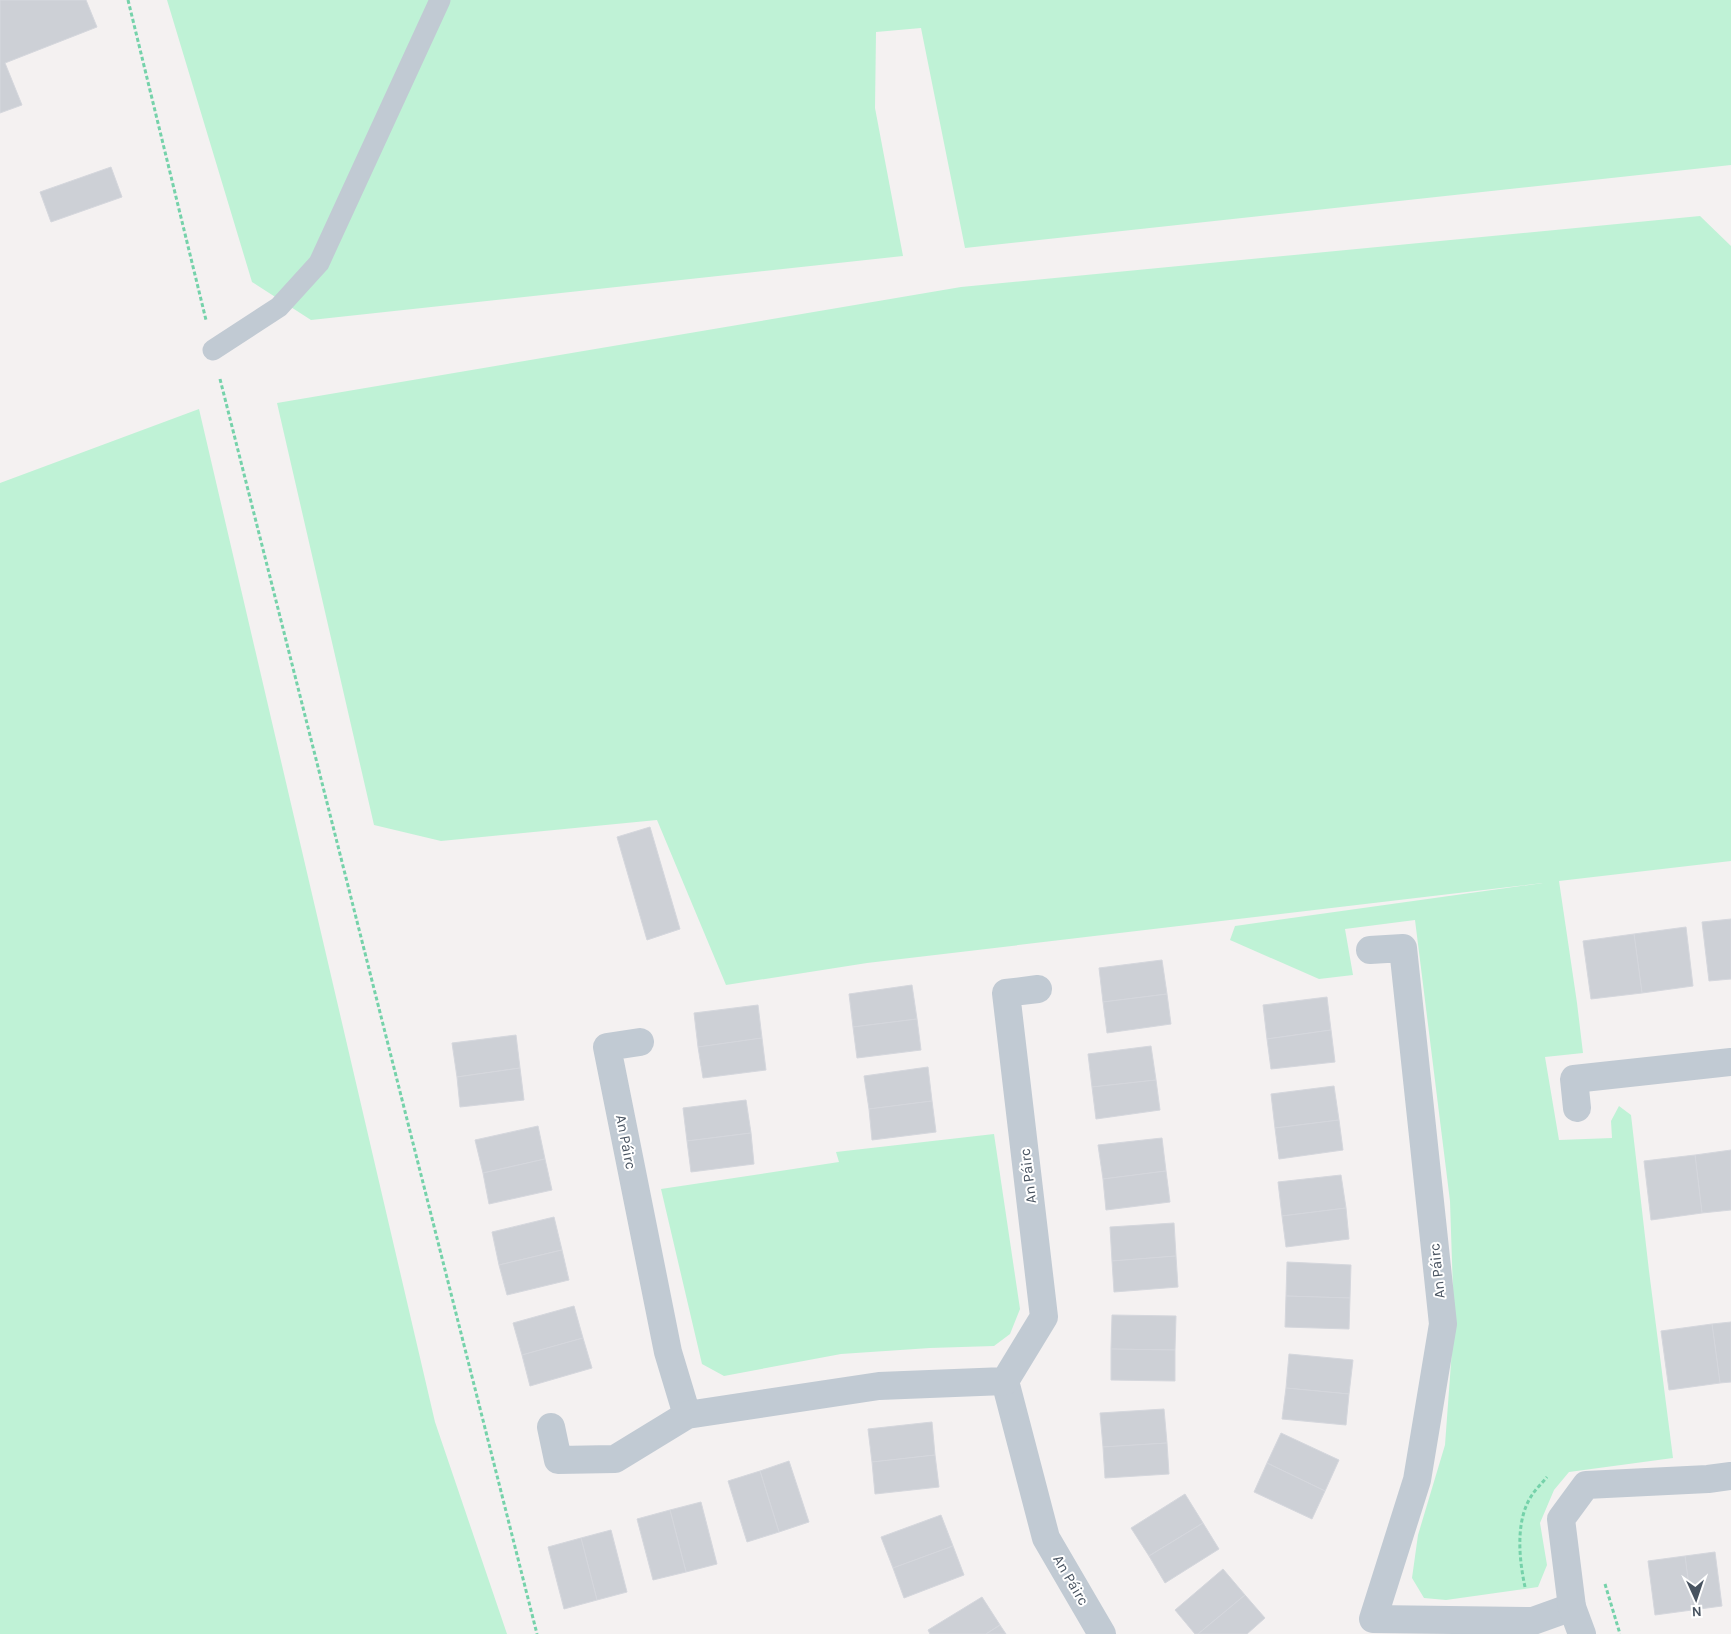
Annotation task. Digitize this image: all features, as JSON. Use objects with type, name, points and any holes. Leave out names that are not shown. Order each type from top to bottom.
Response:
[{"type":"street","name":"An Páirc","points":[[1370,950],[1403,948],[1443,1324],[1417,1480],[1366,1626],[1533,1621],[1572,1607]]},
{"type":"street","name":"An Páirc","points":[[1038,989],[1006,993],[1044,1316],[1005,1380],[1046,1538],[1102,1634]]},
{"type":"street","name":"An Páirc","points":[[640,1042],[607,1047],[668,1352],[687,1415]]},
{"type":"street","points":[[1577,1108],[1574,1080],[1731,1062]]},
{"type":"street","points":[[551,1427],[558,1460],[615,1459],[687,1415],[879,1386],[1005,1380]]},
{"type":"street","points":[[1582,1634],[1572,1607],[1561,1519],[1586,1485],[1708,1479],[1731,1476]]},
{"type":"lane","points":[[213,350],[279,307],[319,263],[440,0]]},
{"type":"path","points":[[128,0],[213,350],[537,1634]]},
{"type":"path","points":[[1604,1581],[1620,1634]]},
{"type":"green space","points":[[167,0],[1731,0],[1731,165],[965,248],[921,28],[876,32],[875,108],[903,256],[311,320],[252,282]]},
{"type":"green space","points":[[1700,216],[1731,246],[1731,861],[1559,881],[1583,1053],[1545,1057],[1559,1140],[1612,1138],[1611,1121],[1619,1106],[1631,1115],[1673,1458],[1569,1472],[1554,1490],[1540,1523],[1547,1565],[1538,1587],[1446,1600],[1424,1598],[1412,1578],[1418,1535],[1445,1445],[1454,1322],[1450,1201],[1415,920],[1345,929],[1353,975],[1319,979],[1230,940],[1235,926],[1543,883],[867,963],[726,985],[657,820],[441,841],[374,825],[277,403],[961,287]]},
{"type":"green space","points":[[199,409],[435,1422],[507,1634],[0,1634],[0,483]]},
{"type":"green space","points":[[994,1134],[1020,1309],[1010,1334],[994,1346],[841,1354],[724,1376],[702,1364],[661,1189],[839,1162],[836,1152]]},
{"type":"building","points":[[0,0],[86,0],[97,27],[5,63],[22,105],[0,113]]},
{"type":"building","points":[[111,167],[122,197],[51,222],[40,192]]},
{"type":"building","points":[[650,827],[680,929],[647,940],[617,837]]},
{"type":"building","points":[[1731,919],[1731,979],[1709,981],[1702,922]]},
{"type":"building","points":[[1686,927],[1693,986],[1642,993],[1634,934]]},
{"type":"building","points":[[1634,934],[1642,993],[1591,999],[1583,941]]},
{"type":"building","points":[[1162,960],[1167,994],[1103,1002],[1099,968]]},
{"type":"building","points":[[912,985],[917,1019],[853,1027],[849,994]]},
{"type":"building","points":[[1167,994],[1171,1024],[1107,1033],[1103,1002]]},
{"type":"building","points":[[1327,997],[1331,1030],[1267,1039],[1263,1005]]},
{"type":"building","points":[[758,1005],[762,1038],[698,1047],[694,1013]]},
{"type":"building","points":[[917,1019],[921,1050],[857,1058],[853,1027]]},
{"type":"building","points":[[1331,1030],[1335,1062],[1271,1069],[1267,1039]]},
{"type":"building","points":[[516,1035],[520,1068],[457,1077],[452,1043]]},
{"type":"building","points":[[762,1038],[766,1070],[703,1078],[698,1047]]},
{"type":"building","points":[[1151,1046],[1156,1080],[1092,1087],[1088,1054]]},
{"type":"building","points":[[928,1067],[932,1101],[869,1109],[864,1076]]},
{"type":"building","points":[[520,1068],[524,1100],[460,1107],[457,1077]]},
{"type":"building","points":[[1156,1080],[1160,1110],[1096,1119],[1092,1087]]},
{"type":"building","points":[[1334,1086],[1339,1120],[1275,1128],[1271,1094]]},
{"type":"building","points":[[746,1100],[751,1133],[687,1141],[683,1108]]},
{"type":"building","points":[[932,1101],[936,1132],[872,1140],[869,1109]]},
{"type":"building","points":[[1339,1120],[1343,1150],[1279,1159],[1275,1128]]},
{"type":"building","points":[[538,1126],[545,1159],[483,1173],[475,1140]]},
{"type":"building","points":[[751,1133],[754,1164],[691,1172],[687,1141]]},
{"type":"building","points":[[1162,1138],[1166,1171],[1103,1179],[1098,1145]]},
{"type":"building","points":[[1731,1150],[1731,1210],[1702,1213],[1695,1155]]},
{"type":"building","points":[[1695,1155],[1702,1213],[1651,1220],[1644,1161]]},
{"type":"building","points":[[545,1159],[552,1190],[489,1204],[483,1173]]},
{"type":"building","points":[[1166,1171],[1170,1202],[1106,1210],[1103,1179]]},
{"type":"building","points":[[1341,1175],[1346,1208],[1282,1216],[1278,1182]]},
{"type":"building","points":[[1346,1208],[1349,1239],[1286,1247],[1282,1216]]},
{"type":"building","points":[[554,1217],[562,1250],[499,1265],[492,1232]]},
{"type":"building","points":[[1174,1223],[1176,1256],[1112,1261],[1110,1227]]},
{"type":"building","points":[[562,1250],[569,1280],[507,1295],[499,1265]]},
{"type":"building","points":[[1176,1256],[1178,1287],[1114,1292],[1112,1261]]},
{"type":"building","points":[[1287,1262],[1351,1265],[1350,1298],[1286,1296]]},
{"type":"building","points":[[1286,1296],[1350,1298],[1349,1329],[1285,1327]]},
{"type":"building","points":[[574,1306],[583,1338],[522,1355],[513,1323]]},
{"type":"building","points":[[1112,1315],[1176,1316],[1175,1350],[1111,1349]]},
{"type":"building","points":[[1731,1322],[1731,1382],[1720,1383],[1712,1324]]},
{"type":"building","points":[[1712,1324],[1720,1383],[1669,1390],[1661,1331]]},
{"type":"building","points":[[583,1338],[592,1368],[530,1386],[522,1355]]},
{"type":"building","points":[[1111,1349],[1175,1350],[1175,1381],[1111,1380]]},
{"type":"building","points":[[1289,1354],[1353,1360],[1349,1394],[1286,1388]]},
{"type":"building","points":[[1286,1388],[1349,1394],[1346,1425],[1282,1419]]},
{"type":"building","points":[[1164,1409],[1167,1443],[1103,1447],[1100,1413]]},
{"type":"building","points":[[932,1422],[935,1455],[872,1462],[868,1429]]},
{"type":"building","points":[[1281,1433],[1339,1460],[1325,1491],[1267,1463]]},
{"type":"building","points":[[1167,1443],[1169,1474],[1105,1478],[1103,1447]]},
{"type":"building","points":[[935,1455],[939,1487],[875,1494],[872,1462]]},
{"type":"building","points":[[789,1461],[809,1522],[779,1532],[760,1471]]},
{"type":"building","points":[[1267,1463],[1325,1491],[1312,1519],[1254,1492]]},
{"type":"building","points":[[760,1471],[779,1532],[747,1542],[728,1481]]},
{"type":"building","points":[[1185,1494],[1203,1523],[1149,1556],[1131,1528]]},
{"type":"building","points":[[701,1502],[717,1564],[686,1572],[670,1510]]},
{"type":"building","points":[[670,1510],[686,1572],[653,1580],[637,1519]]},
{"type":"building","points":[[941,1515],[953,1546],[893,1568],[881,1537]]},
{"type":"building","points":[[1203,1523],[1219,1549],[1165,1583],[1149,1556]]},
{"type":"building","points":[[611,1530],[627,1592],[597,1600],[581,1538]]},
{"type":"building","points":[[581,1538],[597,1600],[564,1609],[548,1547]]},
{"type":"building","points":[[953,1546],[964,1575],[904,1598],[893,1568]]},
{"type":"building","points":[[1715,1552],[1722,1606],[1692,1610],[1685,1556]]},
{"type":"building","points":[[1685,1556],[1692,1610],[1655,1615],[1648,1561]]},
{"type":"building","points":[[1223,1569],[1245,1595],[1198,1634],[1195,1634],[1175,1610]]},
{"type":"building","points":[[1245,1595],[1265,1618],[1247,1634],[1198,1634]]},
{"type":"building","points":[[982,1597],[1000,1625],[986,1634],[930,1634],[928,1630]]},
{"type":"building","points":[[1000,1625],[1006,1634],[986,1634]]}]
